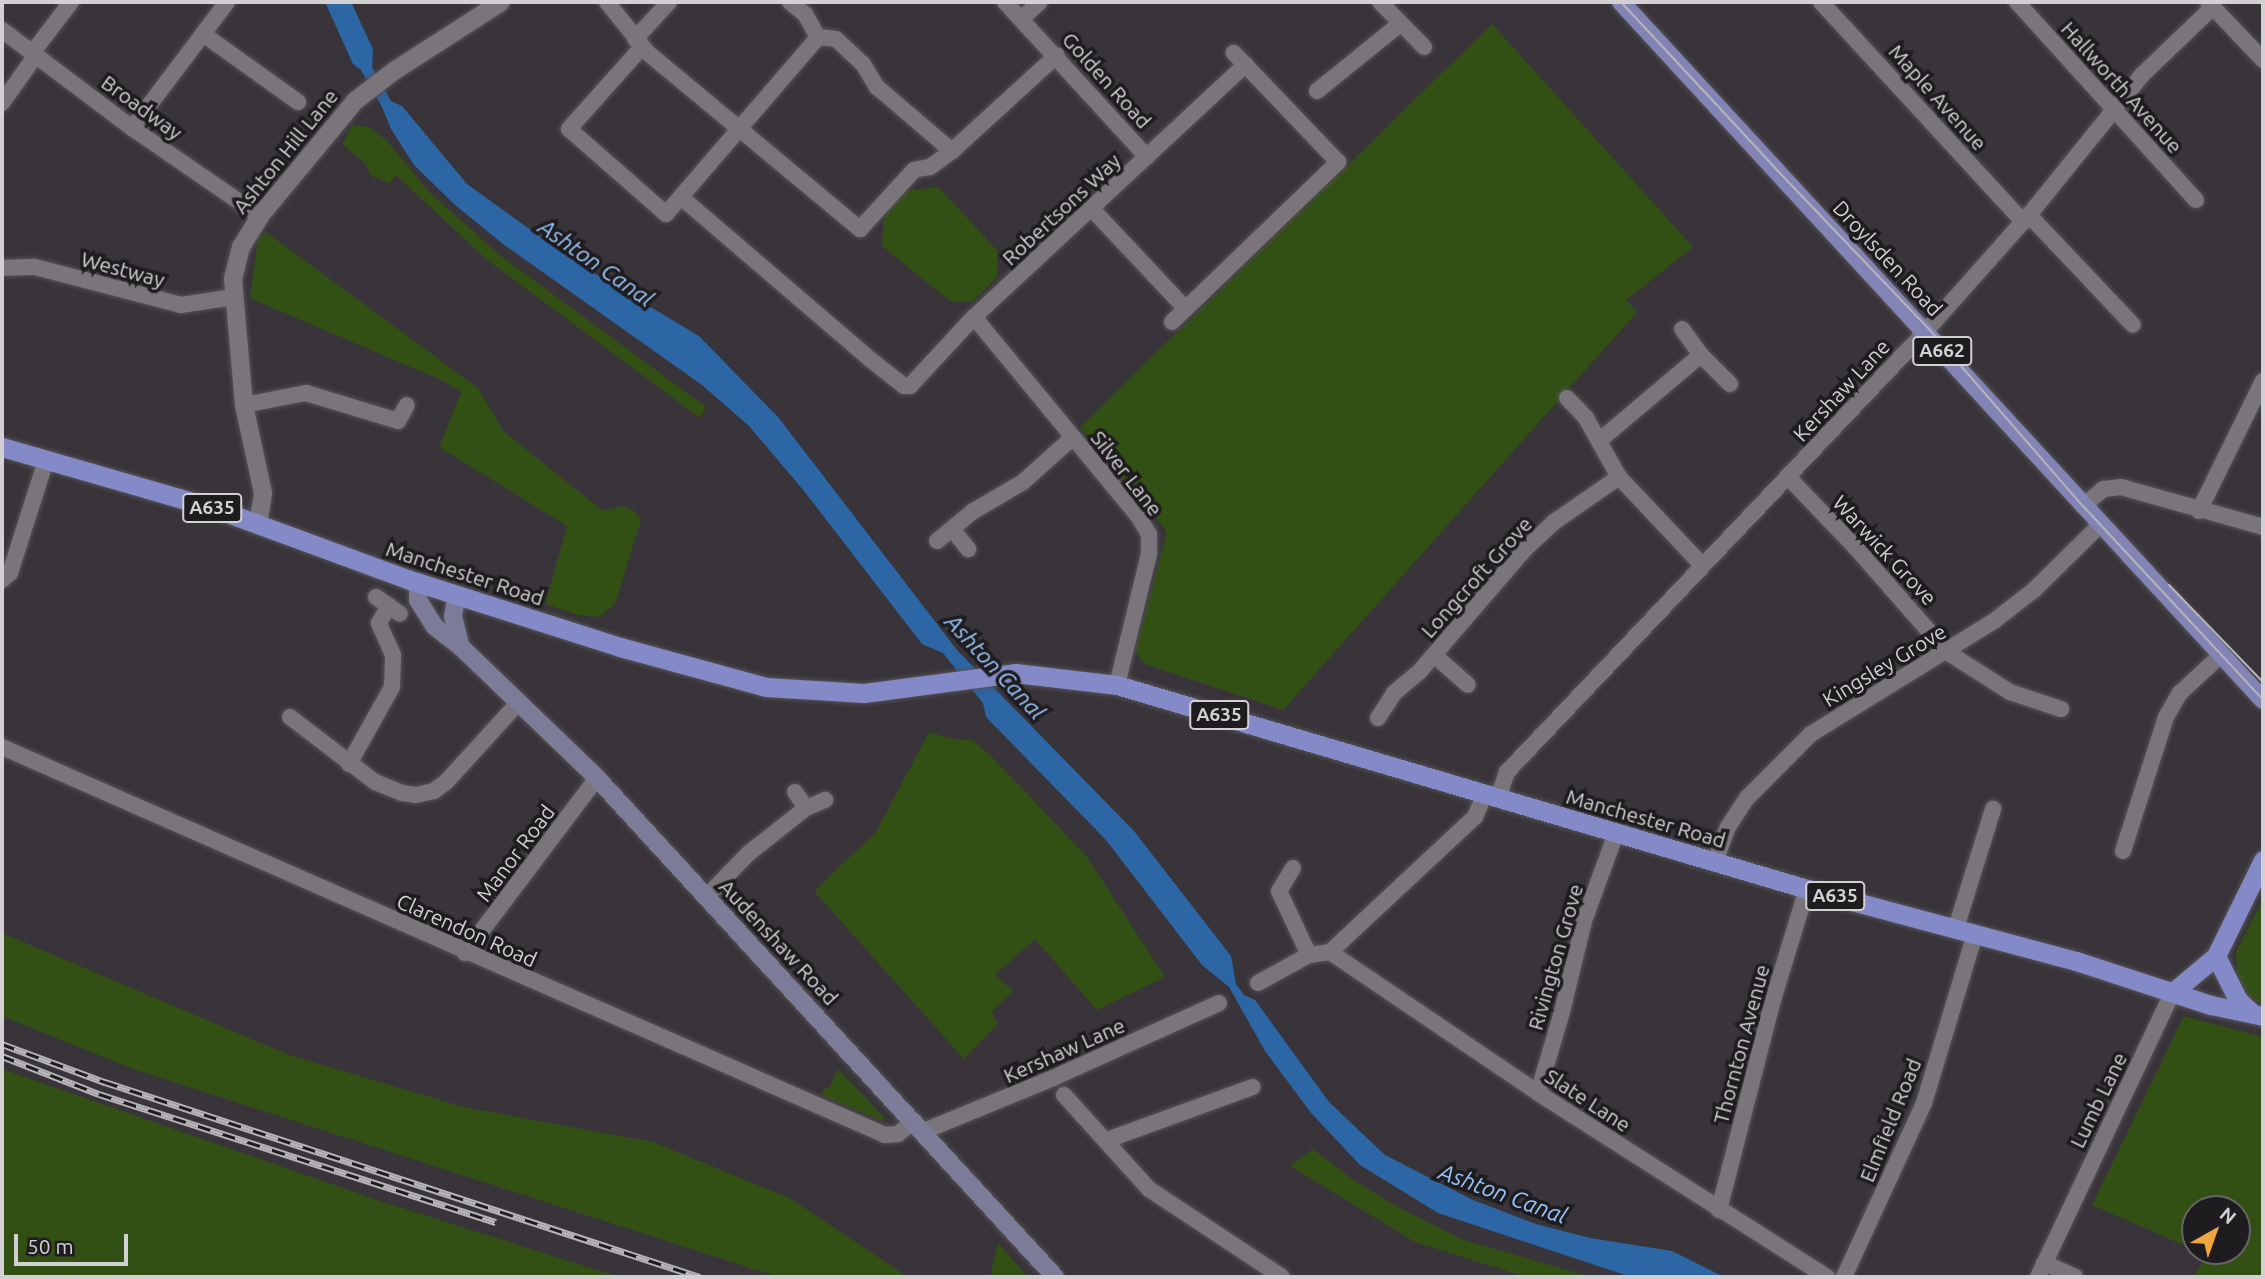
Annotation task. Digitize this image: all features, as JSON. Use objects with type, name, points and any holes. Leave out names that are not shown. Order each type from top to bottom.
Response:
[{"type":"highway","name":"Manchester Road","points":[[2,447],[152,489],[418,582],[620,647],[766,687],[864,693],[1015,673],[1117,685],[1807,889],[1956,928],[2211,1005],[2258,1014]]},
{"type":"highway","name":"Lumb Lane","points":[[2173,992],[2216,956],[2263,860]]},
{"type":"highway","name":"A635","points":[[2216,956],[2238,1000],[2258,1014]]},
{"type":"main road","name":"Droylsden Road","points":[[1621,2],[2263,700]]},
{"type":"main road","name":"Audenshaw Road","points":[[418,582],[418,600],[440,634],[460,647],[597,778],[1055,1277]]},
{"type":"main road","points":[[457,595],[453,616],[460,647]]},
{"type":"street","points":[[2,103],[71,2]]},
{"type":"street","points":[[132,128],[227,2]]},
{"type":"street","name":"Ashton Hill Lane","points":[[258,525],[263,493],[244,405],[234,297],[235,263],[248,231],[355,101],[482,8],[501,2]]},
{"type":"street","points":[[607,2],[638,43],[860,229],[914,170],[930,167],[952,151],[1057,55]]},
{"type":"street","points":[[668,2],[569,129],[663,213],[670,213],[818,37]]},
{"type":"street","points":[[790,2],[805,14],[818,37]]},
{"type":"street","name":"Golden Road","points":[[1005,2],[1057,55],[1147,157]]},
{"type":"street","points":[[1021,19],[1040,2]]},
{"type":"street","points":[[1380,2],[1424,47]]},
{"type":"street","name":"Hallworth Avenue","points":[[2017,2],[2196,200]]},
{"type":"street","name":"Maple Avenue","points":[[1830,5],[2026,218],[2133,326]]},
{"type":"street","points":[[2211,5],[2263,60]]},
{"type":"street","name":"Kershaw Lane","points":[[1330,952],[1475,817],[1507,772],[1925,332],[2026,218],[2142,75],[2211,5]]},
{"type":"street","points":[[1317,91],[1400,24]]},
{"type":"street","name":"Broadway","points":[[2,30],[132,128],[260,216]]},
{"type":"street","points":[[203,34],[298,102]]},
{"type":"street","points":[[818,37],[835,39],[863,64],[877,87],[952,151]]},
{"type":"street","name":"Robertsons Way","points":[[682,198],[871,360],[908,386],[974,317],[1147,157],[1240,59],[1338,162],[1185,308]]},
{"type":"street","points":[[1092,209],[1185,308],[1172,322]]},
{"type":"street","name":"Westway","points":[[2,268],[35,267],[181,305],[234,297]]},
{"type":"street","name":"Silver Lane","points":[[974,317],[1138,516],[1149,534],[1149,554],[1117,685]]},
{"type":"street","points":[[1682,329],[1700,355],[1730,384]]},
{"type":"street","points":[[1600,440],[1700,355]]},
{"type":"street","points":[[2199,511],[2263,381]]},
{"type":"street","points":[[244,405],[306,393],[395,429],[407,405]]},
{"type":"street","points":[[1567,398],[1600,440],[1619,477],[1703,566]]},
{"type":"street","points":[[937,541],[972,512],[1023,482],[1072,438]]},
{"type":"street","points":[[2,580],[10,573],[46,460]]},
{"type":"street","name":"Longcroft Grove","points":[[1378,718],[1394,693],[1434,655],[1524,550],[1554,522],[1619,477]]},
{"type":"street","name":"Warwick Grove","points":[[1788,477],[1866,558],[1947,652],[2010,692],[2061,709]]},
{"type":"street","points":[[2083,506],[2103,489],[2121,487],[2263,527]]},
{"type":"street","name":"Kingsley Grove","points":[[1715,862],[1728,827],[1746,798],[1811,734],[1947,652],[2034,590],[2100,525]]},
{"type":"street","points":[[952,529],[968,549]]},
{"type":"street","points":[[349,764],[392,687],[393,656],[379,623],[388,606]]},
{"type":"street","points":[[1434,655],[1468,685]]},
{"type":"street","points":[[2123,851],[2166,717],[2180,693],[2221,655]]},
{"type":"street","points":[[290,717],[375,782],[402,793],[416,795],[434,791],[464,764],[519,702]]},
{"type":"street","name":"Clarendon Road","points":[[2,747],[466,953],[886,1135],[898,1134],[919,1126]]},
{"type":"street","name":"Manor Road","points":[[466,953],[597,778]]},
{"type":"street","points":[[795,792],[806,808]]},
{"type":"street","points":[[706,897],[749,853],[806,808],[825,800]]},
{"type":"street","points":[[1956,928],[1993,809]]},
{"type":"street","name":"Rivington Grove","points":[[1538,1093],[1562,1012],[1584,921],[1616,833]]},
{"type":"street","points":[[1293,868],[1279,891],[1309,955]]},
{"type":"street","name":"Thornton Avenue","points":[[1719,1210],[1773,1000],[1807,889]]},
{"type":"street","name":"Elmfield Road","points":[[1844,1277],[1924,1104],[1975,934]]},
{"type":"street","points":[[1258,983],[1309,955],[1330,952]]},
{"type":"street","name":"Slate Lane","points":[[1330,952],[1538,1093],[1827,1277]]},
{"type":"street","name":"Lumb Lane","points":[[2041,1270],[2173,992]]},
{"type":"street","name":"Kershaw Lane","points":[[919,1126],[1008,1097],[1219,1003]]},
{"type":"street","points":[[1107,1140],[1253,1087]]},
{"type":"street","points":[[1064,1095],[1149,1189],[1282,1277]]},
{"type":"street","points":[[2041,1270],[2075,1277]]},
{"type":"green space","points":[[1492,24],[1693,247],[1626,300],[1637,312],[1283,710],[1145,664],[1135,652],[1167,532],[1080,427]]},
{"type":"green space","points":[[352,125],[370,127],[388,142],[430,193],[501,256],[706,407],[700,418],[486,259],[396,175],[389,183],[370,175],[366,164],[342,144]]},
{"type":"green space","points":[[938,187],[997,250],[997,277],[972,302],[950,301],[882,246],[884,216],[904,191]]},
{"type":"green space","points":[[266,232],[478,388],[503,431],[603,511],[622,506],[634,511],[641,520],[615,604],[599,617],[578,615],[545,604],[567,526],[439,447],[461,392],[441,380],[250,298],[258,238]]},
{"type":"green space","points":[[929,732],[953,739],[972,740],[990,755],[1087,857],[1165,977],[1097,1010],[1035,939],[995,975],[1013,991],[991,1012],[998,1023],[964,1059],[814,891],[876,832]]},
{"type":"green space","points":[[2263,899],[2263,1005],[2246,994],[2237,972],[2236,952]]},
{"type":"green space","points":[[2,933],[289,1055],[464,1107],[653,1142],[791,1199],[908,1277],[778,1277],[133,1069],[2,1016]]},
{"type":"green space","points":[[2184,1016],[2263,1037],[2263,1277],[2194,1277],[2201,1265],[2251,1265],[2251,1195],[2181,1195],[2181,1244],[2092,1205]]},
{"type":"green space","points":[[2,1069],[383,1202],[619,1277],[2,1277]]},
{"type":"green space","points":[[838,1069],[885,1118],[883,1121],[823,1096],[822,1091],[830,1086]]},
{"type":"green space","points":[[1313,1149],[1353,1180],[1403,1210],[1464,1240],[1591,1277],[1526,1277],[1415,1242],[1290,1166]]},
{"type":"green space","points":[[998,1243],[1028,1277],[990,1277]]},
{"type":"water","points":[[325,2],[351,2],[373,49],[372,67],[391,101],[402,106],[467,184],[574,261],[699,336],[778,417],[957,650],[1134,831],[1231,956],[1236,984],[1244,995],[1255,1000],[1329,1102],[1385,1155],[1473,1200],[1536,1224],[1590,1238],[1672,1251],[1724,1277],[1631,1277],[1438,1213],[1360,1165],[1311,1113],[1265,1051],[1229,987],[1202,965],[1106,840],[986,717],[983,703],[943,653],[922,644],[804,491],[749,426],[702,385],[503,244],[454,204],[414,165],[391,129],[361,70],[353,64]]},
{"type":"tram line","points":[[1621,2],[1928,328],[2083,506],[2263,700]]},
{"type":"tram line","points":[[2169,585],[2263,682]]},
{"type":"railway","points":[[2,1044],[105,1082],[700,1277]]},
{"type":"railway","points":[[2,1056],[99,1094],[496,1222]]},
{"type":"water label","name":"Ashton Canal","points":[[596,263]]},
{"type":"water label","name":"Ashton Canal","points":[[995,667]]},
{"type":"water label","name":"Ashton Canal","points":[[1503,1194]]}]
